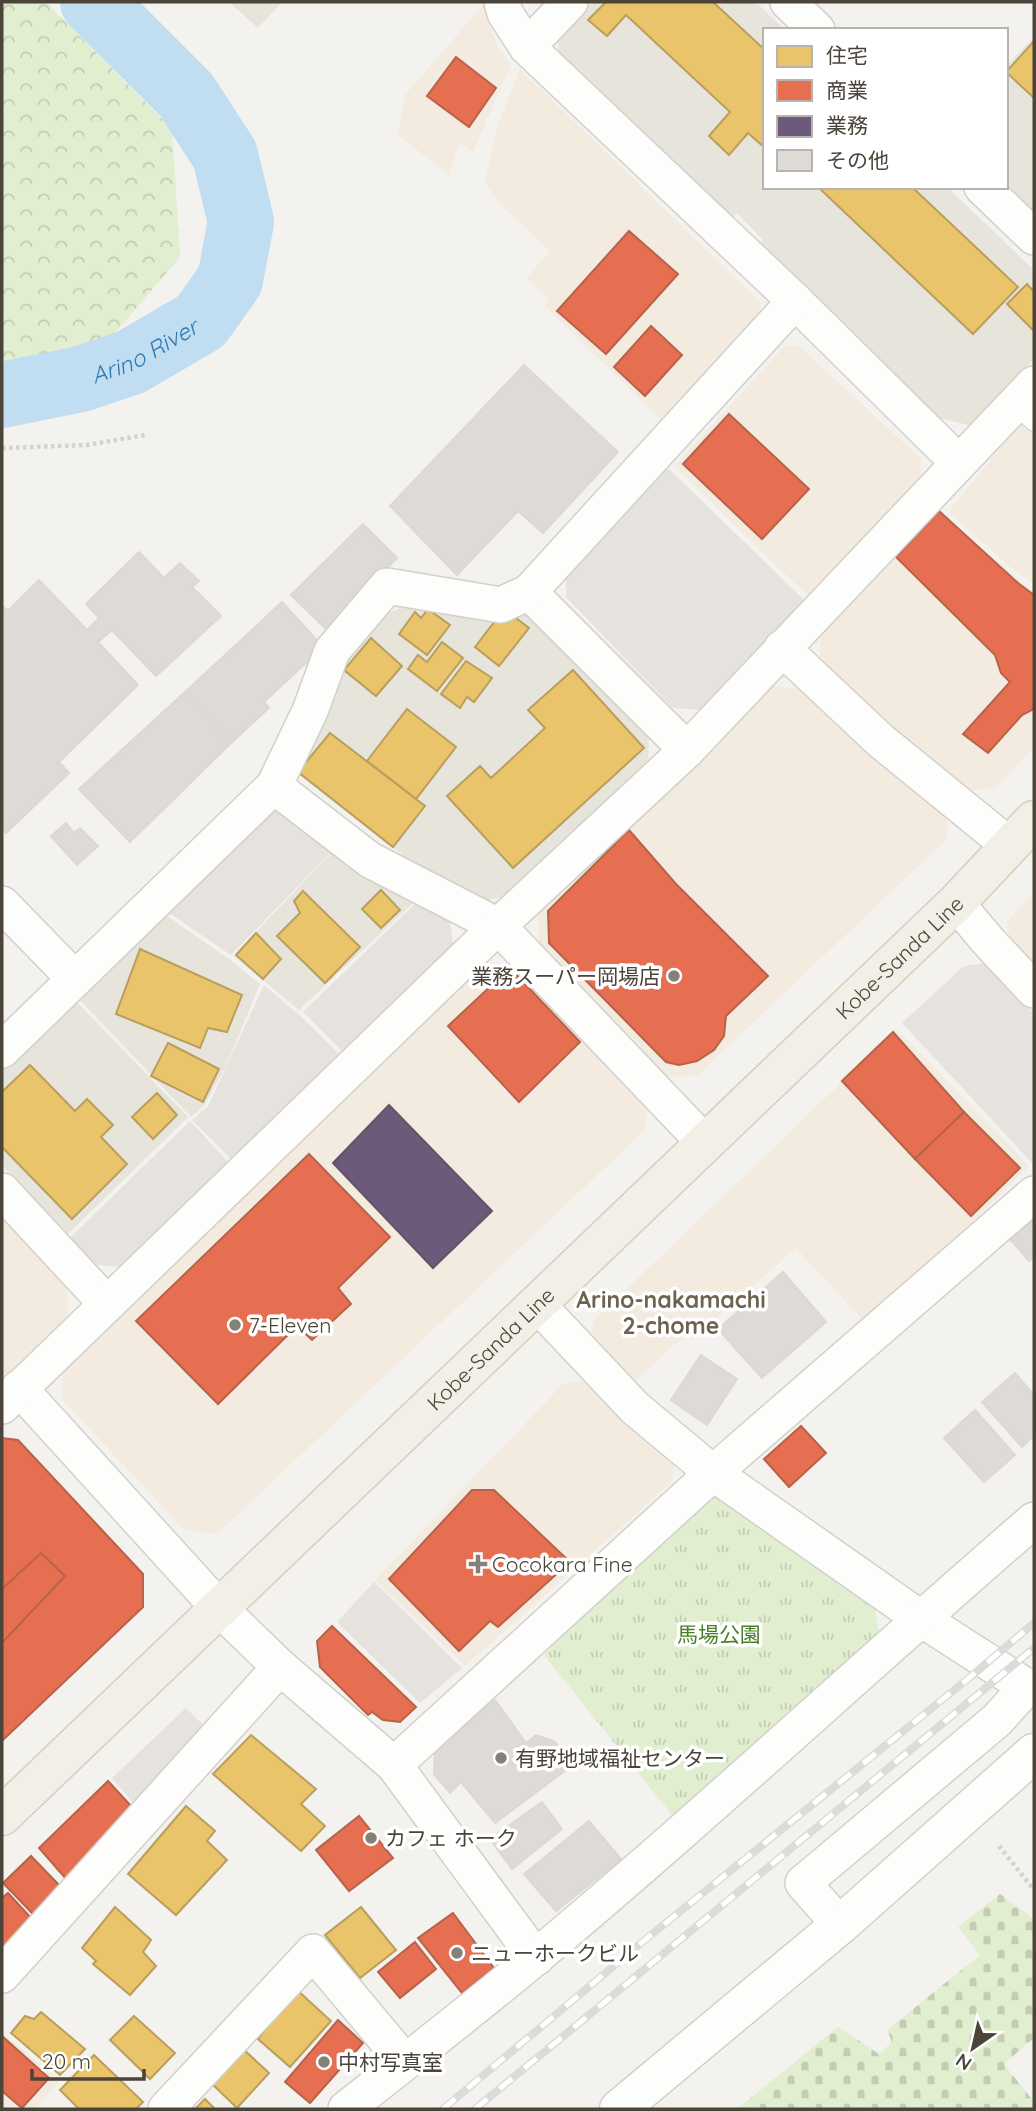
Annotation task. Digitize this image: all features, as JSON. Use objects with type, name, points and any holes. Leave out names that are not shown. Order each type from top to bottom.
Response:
[{"type":"main road","name":"Kobe-Sanda Line","points":[[2,1816],[956,902],[1022,833]]},
{"type":"street","points":[[502,2],[505,13],[527,47],[795,302],[959,463]]},
{"type":"street","points":[[527,47],[570,2]]},
{"type":"street","points":[[788,2],[815,28]]},
{"type":"street","points":[[984,189],[1034,237]]},
{"type":"street","points":[[2,1050],[274,786],[310,711],[332,651],[387,586],[501,605],[529,592],[795,302]]},
{"type":"street","points":[[536,1958],[394,1765],[280,1667],[10,1397],[498,926],[687,750],[959,463],[1028,403]]},
{"type":"street","points":[[529,592],[687,750]]},
{"type":"street","points":[[782,648],[881,741],[1022,833]]},
{"type":"street","points":[[274,786],[370,860],[498,926],[704,1142]]},
{"type":"street","points":[[956,902],[1034,990]]},
{"type":"street","points":[[2,904],[75,979]]},
{"type":"street","points":[[2,1191],[106,1303]]},
{"type":"street","points":[[394,1765],[713,1473],[1034,1194]]},
{"type":"street","points":[[536,1303],[635,1408],[713,1473],[920,1618],[1027,1687],[997,1720],[803,1882],[841,1925]]},
{"type":"street","points":[[346,2109],[536,1958],[1034,1520]]},
{"type":"street","points":[[2,1975],[280,1667]]},
{"type":"street","points":[[619,2109],[841,1925],[1034,1753]]},
{"type":"street","points":[[166,2109],[313,1952],[405,2062]]},
{"type":"path","points":[[2,448],[87,445],[145,435]]},
{"type":"path","points":[[999,1846],[1034,1890]]},
{"type":"shaded area","points":[[229,2],[282,2],[258,28]]},
{"type":"shaded area","points":[[593,2],[756,2],[783,28],[763,28],[763,189],[949,189],[1034,270],[1034,359],[969,425],[934,417],[755,248],[763,240],[737,213],[729,222],[559,60],[558,37]]},
{"type":"shaded area","points":[[483,5],[498,47],[511,65],[473,152],[459,143],[449,175],[398,135],[405,95]]},
{"type":"shaded area","points":[[1034,37],[1034,223],[1008,189],[1008,64]]},
{"type":"shaded area","points":[[520,69],[761,303],[761,325],[664,423],[545,306],[549,301],[527,278],[550,251],[503,207],[485,183],[496,130]]},
{"type":"shaded area","points":[[785,346],[799,346],[921,459],[921,480],[807,595],[674,466]]},
{"type":"shaded area","points":[[1034,407],[1034,584],[1008,565],[948,512]]},
{"type":"shaded area","points":[[668,468],[805,601],[704,710],[673,708],[566,597],[566,578]]},
{"type":"shaded area","points":[[939,511],[1034,593],[1034,748],[996,788],[972,790],[890,727],[820,659],[821,631]]},
{"type":"shaded area","points":[[406,606],[520,612],[538,617],[649,735],[648,766],[508,897],[480,901],[416,865],[292,769],[311,732],[336,697],[340,672],[349,649],[380,616]]},
{"type":"shaded area","points":[[769,686],[798,688],[858,744],[948,813],[947,839],[698,1075],[661,1078],[539,946],[538,913],[702,757]]},
{"type":"shaded area","points":[[274,809],[292,810],[335,848],[231,955],[166,911]]},
{"type":"shaded area","points":[[334,850],[373,880],[413,903],[299,1010],[233,956]]},
{"type":"shaded area","points":[[1034,892],[1034,968],[1009,941],[1007,922]]},
{"type":"shaded area","points":[[417,902],[450,921],[454,951],[347,1056],[303,1012]]},
{"type":"shaded area","points":[[164,914],[260,984],[226,1066],[204,1106],[191,1117],[78,998]]},
{"type":"shaded area","points":[[483,963],[513,964],[648,1106],[644,1131],[217,1534],[184,1530],[62,1399],[63,1368]]},
{"type":"shaded area","points":[[986,963],[1034,1014],[1034,1165],[902,1023],[964,966]]},
{"type":"shaded area","points":[[264,985],[342,1057],[233,1161],[192,1120],[208,1106]]},
{"type":"shaded area","points":[[75,1000],[188,1117],[68,1234],[2,1165],[2,1070]]},
{"type":"shaded area","points":[[896,1028],[1029,1166],[971,1223],[862,1319],[796,1248],[711,1323],[696,1325],[635,1381],[591,1337],[593,1321]]},
{"type":"shaded area","points":[[190,1121],[229,1163],[126,1267],[97,1265],[69,1239]]},
{"type":"shaded area","points":[[2,1218],[67,1288],[68,1316],[2,1380]]},
{"type":"shaded area","points":[[587,1380],[674,1463],[672,1482],[465,1666],[375,1580],[563,1384]]},
{"type":"shaded area","points":[[374,1582],[462,1668],[420,1703],[337,1622]]},
{"type":"shaded area","points":[[186,1708],[206,1728],[134,1804],[112,1778]]},
{"type":"shaded area","points":[[2,2032],[59,2081],[35,2109],[2,2109]]},
{"type":"green space","points":[[2,2],[46,2],[172,129],[180,257],[115,333],[2,373]]},
{"type":"green space","name":"馬場公園","points":[[720,1495],[874,1606],[879,1631],[676,1820],[544,1655],[703,1501]]},
{"type":"green space","points":[[1000,1894],[1034,1919],[1034,2038],[1004,2064],[1034,2102],[1034,2109],[737,2109],[838,2027],[879,2054],[892,2042],[887,2030],[980,1955],[958,1927]]},
{"type":"building: 住宅","points":[[606,2],[713,2],[763,48],[763,146],[748,133],[729,155],[709,136],[730,112],[626,15],[607,36],[588,20]]},
{"type":"building: 住宅","points":[[1034,41],[1034,98],[1008,74],[1008,70]]},
{"type":"building: 住宅","points":[[820,189],[914,189],[1018,287],[973,334]]},
{"type":"building: 住宅","points":[[1027,284],[1034,292],[1034,331],[1007,304]]},
{"type":"building: 住宅","points":[[428,609],[450,625],[427,655],[399,634],[415,612],[421,618]]},
{"type":"building: 住宅","points":[[512,615],[529,628],[499,666],[475,647],[498,617],[507,622]]},
{"type":"building: 住宅","points":[[371,638],[402,666],[376,696],[344,670]]},
{"type":"building: 住宅","points":[[442,642],[463,658],[437,691],[408,669],[418,655],[427,662]]},
{"type":"building: 住宅","points":[[466,661],[492,678],[474,702],[467,697],[460,708],[441,694]]},
{"type":"building: 住宅","points":[[573,670],[644,748],[513,868],[447,796],[480,766],[491,778],[545,728],[528,710]]},
{"type":"building: 住宅","points":[[407,709],[456,747],[416,799],[367,761]]},
{"type":"building: 住宅","points":[[330,733],[425,806],[393,847],[298,772]]},
{"type":"building: 住宅","points":[[381,890],[400,910],[381,928],[362,909]]},
{"type":"building: 住宅","points":[[303,891],[360,947],[325,983],[277,936],[300,913],[294,901]]},
{"type":"building: 住宅","points":[[256,933],[281,959],[263,979],[236,955]]},
{"type":"building: 住宅","points":[[140,949],[242,995],[227,1032],[208,1028],[200,1048],[116,1014]]},
{"type":"building: 住宅","points":[[168,1043],[219,1069],[203,1102],[151,1076]]},
{"type":"building: 住宅","points":[[30,1065],[75,1111],[87,1099],[113,1125],[101,1137],[127,1164],[72,1219],[2,1147],[2,1092]]},
{"type":"building: 住宅","points":[[157,1093],[177,1115],[153,1139],[132,1117]]},
{"type":"building: 住宅","points":[[251,1735],[316,1789],[301,1804],[325,1826],[301,1851],[213,1774]]},
{"type":"building: 住宅","points":[[186,1806],[215,1831],[207,1841],[227,1860],[176,1915],[128,1874]]},
{"type":"building: 住宅","points":[[115,1907],[151,1940],[143,1952],[156,1966],[130,1995],[93,1964],[96,1961],[82,1948]]},
{"type":"building: 住宅","points":[[361,1907],[396,1950],[360,1978],[325,1935]]},
{"type":"building: 住宅","points":[[296,1989],[331,2021],[290,2067],[258,2039]]},
{"type":"building: 住宅","points":[[41,2012],[85,2049],[60,2075],[11,2033],[25,2016],[34,2019]]},
{"type":"building: 住宅","points":[[134,2016],[175,2053],[150,2079],[110,2040]]},
{"type":"building: 住宅","points":[[242,2048],[269,2073],[237,2108],[209,2081]]},
{"type":"building: 住宅","points":[[94,2055],[143,2102],[136,2109],[79,2109],[60,2090]]},
{"type":"building: 住宅","points":[[205,2099],[215,2109],[195,2109]]},
{"type":"building: 商業","points":[[456,57],[496,88],[469,127],[427,96]]},
{"type":"building: 商業","points":[[629,231],[678,274],[606,354],[557,311]]},
{"type":"building: 商業","points":[[651,326],[682,355],[645,396],[614,367]]},
{"type":"building: 商業","points":[[729,414],[809,489],[762,539],[683,464]]},
{"type":"building: 商業","points":[[939,511],[1034,595],[1034,709],[1022,715],[988,753],[963,734],[1010,682],[1001,673],[995,655],[896,557]]},
{"type":"building: 商業","points":[[629,830],[676,884],[768,976],[726,1016],[724,1036],[714,1050],[697,1061],[679,1065],[666,1062],[549,943],[548,911]]},
{"type":"building: 商業","points":[[510,968],[580,1042],[519,1102],[448,1026]]},
{"type":"building: 商業","points":[[893,1032],[964,1112],[915,1159],[842,1081]]},
{"type":"building: 商業","points":[[964,1112],[1020,1168],[971,1216],[915,1159]]},
{"type":"building: 商業","points":[[309,1154],[390,1237],[338,1288],[351,1304],[312,1340],[297,1326],[218,1404],[136,1321]]},
{"type":"building: 商業","points":[[801,1426],[826,1453],[789,1487],[764,1459]]},
{"type":"building: 商業","points":[[2,1438],[18,1440],[143,1574],[143,1607],[2,1741]]},
{"type":"building: 商業","points":[[472,1490],[494,1490],[570,1562],[498,1627],[490,1621],[459,1651],[389,1579]]},
{"type":"building: 商業","points":[[41,1553],[65,1576],[2,1643],[2,1589]]},
{"type":"building: 商業","points":[[332,1626],[416,1707],[400,1722],[383,1720],[372,1712],[368,1715],[320,1667],[317,1641]]},
{"type":"building: 商業","points":[[108,1781],[132,1807],[67,1880],[39,1848]]},
{"type":"building: 商業","points":[[359,1816],[393,1858],[349,1891],[316,1850]]},
{"type":"building: 商業","points":[[31,1856],[61,1887],[33,1914],[3,1883]]},
{"type":"building: 商業","points":[[8,1893],[32,1919],[2,1949],[2,1898]]},
{"type":"building: 商業","name":"ニューホークビル","points":[[453,1913],[494,1968],[462,1993],[418,1938]]},
{"type":"building: 商業","points":[[415,1942],[436,1969],[400,1998],[378,1972]]},
{"type":"building: 商業","name":"中村写真室","points":[[338,2020],[363,2043],[310,2103],[285,2082]]},
{"type":"building: 商業","points":[[2,2036],[49,2078],[22,2108],[2,2091]]},
{"type":"building: 業務","points":[[389,1105],[492,1211],[433,1268],[333,1163]]},
{"type":"building: その他","points":[[524,365],[618,452],[543,533],[518,511],[457,575],[390,506]]},
{"type":"building: その他","points":[[363,524],[397,558],[326,629],[291,595]]},
{"type":"building: その他","points":[[139,552],[164,578],[180,563],[199,581],[192,587],[221,616],[156,676],[112,630],[98,642],[138,685],[59,762],[69,773],[6,833],[2,828],[2,605],[8,611],[39,580],[87,630],[99,618],[86,604]]},
{"type":"building: その他","points":[[282,602],[323,647],[264,702],[269,708],[231,743],[184,693]]},
{"type":"building: その他","points":[[184,693],[231,743],[130,842],[79,789]]},
{"type":"building: その他","points":[[66,823],[74,833],[80,828],[98,846],[77,865],[51,836]]},
{"type":"building: その他","points":[[1034,1218],[1034,1256],[1029,1261],[1010,1239]]},
{"type":"building: その他","points":[[783,1272],[826,1322],[762,1378],[718,1329]]},
{"type":"building: その他","points":[[701,1355],[737,1379],[707,1425],[671,1400]]},
{"type":"building: その他","points":[[1015,1373],[1034,1395],[1034,1435],[1022,1447],[982,1402]]},
{"type":"building: その他","points":[[975,1410],[1015,1455],[984,1482],[944,1438]]},
{"type":"building: その他","name":"有野地域福祉センター","points":[[495,1700],[526,1743],[536,1735],[554,1741],[574,1764],[495,1823],[461,1782],[450,1793],[434,1774],[435,1751]]},
{"type":"building: その他","points":[[542,1802],[562,1829],[512,1869],[490,1839]]},
{"type":"building: その他","points":[[589,1821],[621,1859],[556,1911],[524,1874]]},
{"type":"waterway","name":"Arino River","points":[[2,395],[81,379],[131,362],[201,321],[230,280],[241,222],[225,155],[186,95],[93,2]]},
{"type":"railway","points":[[443,2109],[646,1939],[1034,1623]]},
{"type":"railway","points":[[475,2109],[1034,1648]]},
{"type":"place","name":"業務スーパー岡場店","points":[[674,976]]},
{"type":"place","name":"7-Eleven","points":[[235,1325]]},
{"type":"place","name":"Cocokara Fine","points":[[478,1564]]},
{"type":"place","name":"有野地域福祉センター","points":[[501,1758]]},
{"type":"place","name":"カフェ ホーク","points":[[371,1838]]},
{"type":"place","name":"ニューホークビル","points":[[457,1953]]},
{"type":"place","name":"中村写真室","points":[[324,2062]]},
{"type":"district","name":"Arino-nakamachi 2-chome","points":[[671,1312]]}]
